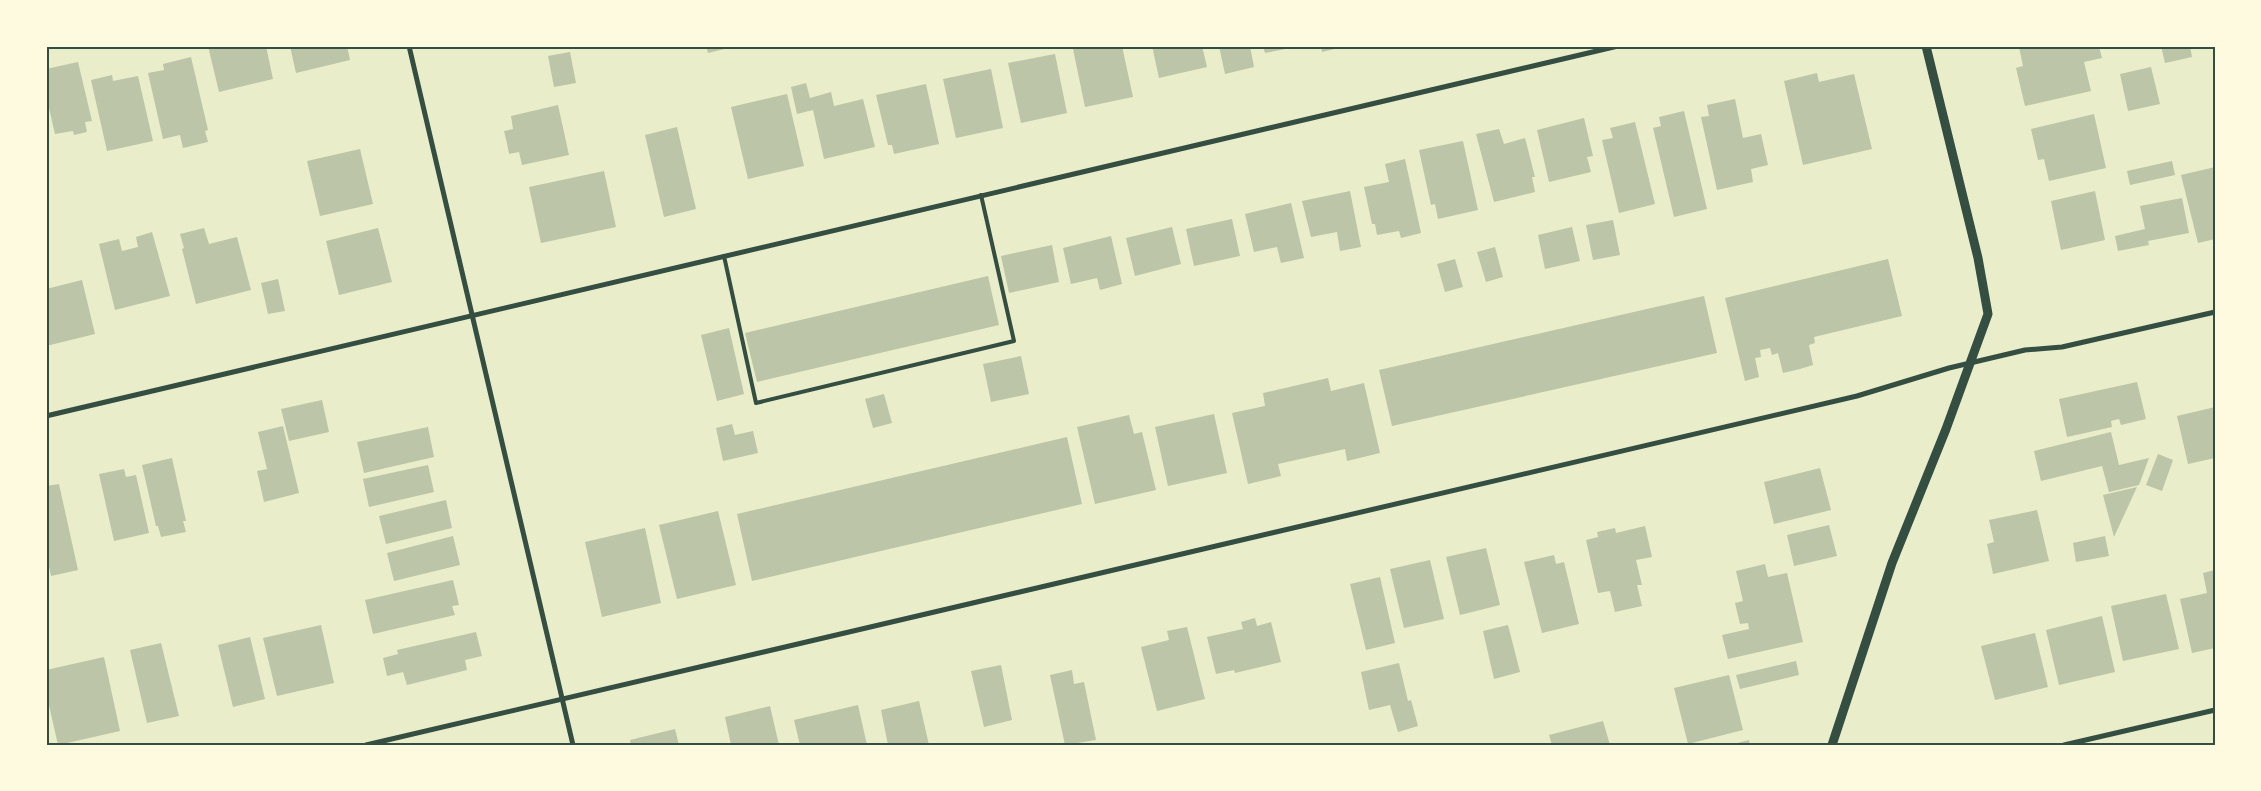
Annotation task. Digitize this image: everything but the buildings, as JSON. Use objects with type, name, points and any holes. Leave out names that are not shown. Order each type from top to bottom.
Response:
[{"type":"street","points":[[409,46],[572,745]]},
{"type":"street","points":[[46,416],[1618,46]]},
{"type":"street","points":[[1832,745],[1892,563],[1946,429],[1988,314],[1978,258],[1926,46]]},
{"type":"street","points":[[366,745],[1858,396],[1970,363],[2025,350],[2062,347],[2215,312]]},
{"type":"street","points":[[2064,745],[2215,710]]},
{"type":"lane","points":[[724,256],[756,403],[1014,342],[981,195]]}]
